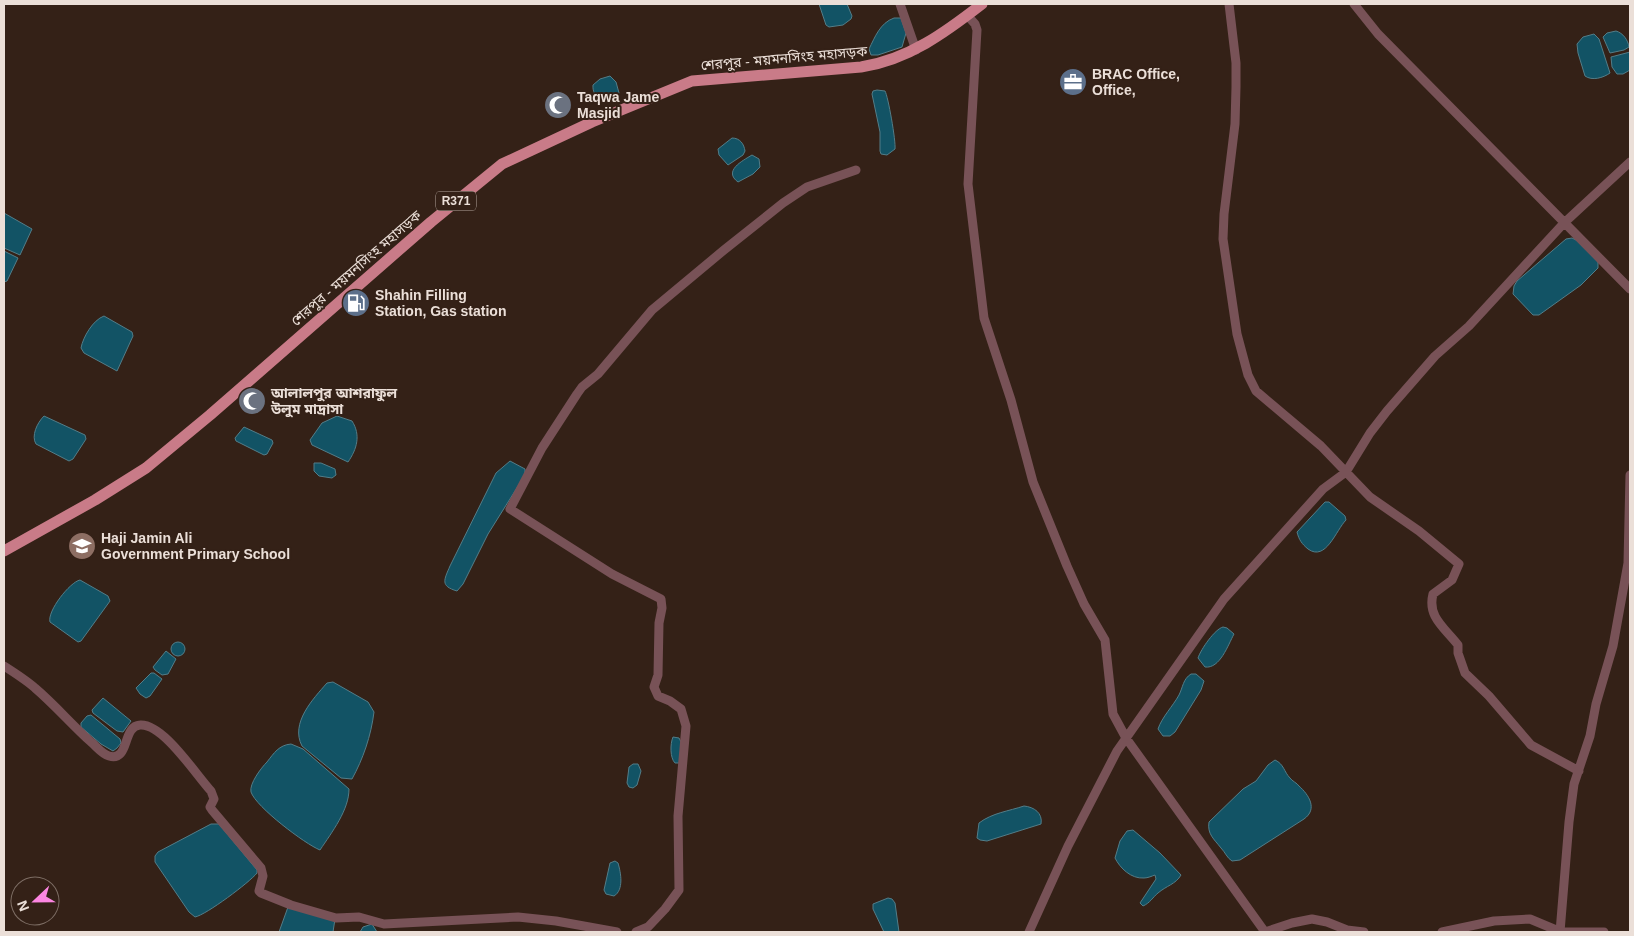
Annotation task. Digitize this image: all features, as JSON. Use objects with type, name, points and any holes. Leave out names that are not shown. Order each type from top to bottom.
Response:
[{"type":"main road","name":"শেরপুর - ময়মনসিংহ মহাসড়ক","points":[[4,551],[95,500],[146,468],[204,421],[431,222],[502,164],[592,122],[692,82],[861,67],[883,63],[916,50],[982,4]]},
{"type":"street","points":[[900,4],[916,50]]},
{"type":"street","points":[[1229,4],[1236,63],[1236,87],[1235,124],[1224,214],[1224,239],[1237,334],[1248,375],[1256,391],[1321,446],[1370,497],[1419,531],[1459,564],[1452,580],[1433,594],[1430,604],[1436,620],[1458,645],[1458,653],[1465,673],[1489,696],[1531,745],[1579,771]]},
{"type":"street","points":[[1354,4],[1378,34],[1630,289]]},
{"type":"street","points":[[967,16],[975,24],[977,30],[968,184],[984,318],[1033,482],[1084,604],[1105,640],[1113,714],[1126,738],[1265,932],[1312,919],[1327,922],[1347,930],[1364,932]]},
{"type":"street","points":[[1029,932],[1068,846],[1126,738],[1224,599],[1323,488],[1346,472],[1381,419],[1435,356],[1468,326],[1564,223],[1630,162]]},
{"type":"street","points":[[636,932],[648,927],[665,910],[679,890],[678,816],[686,726],[681,708],[670,700],[658,696],[654,687],[658,675],[661,599],[612,574],[510,509],[542,448],[577,394],[582,387],[598,374],[652,310],[783,204],[807,188],[856,170]]},
{"type":"street","points":[[1560,932],[1574,784],[1590,736],[1596,704],[1613,646],[1628,563],[1630,475]]},
{"type":"street","points":[[4,666],[36,688],[76,729],[109,756],[121,753],[128,733],[134,726],[140,724],[150,726],[164,736],[211,791],[214,799],[210,807],[261,868],[264,876],[259,891],[260,894],[336,918],[358,917],[384,924],[518,917],[556,921],[617,932]]},
{"type":"street","points":[[1442,932],[1494,921],[1530,920],[1560,932],[1604,932]]},
{"type":"water","points":[[819,4],[847,4],[852,16],[851,19],[843,25],[829,27],[826,25]]},
{"type":"water","points":[[894,18],[901,18],[906,33],[902,47],[878,55],[871,55],[869,49],[878,31],[885,23]]},
{"type":"water","points":[[1616,31],[1625,37],[1629,47],[1610,53],[1603,37],[1607,33]]},
{"type":"water","points":[[1594,34],[1599,39],[1610,73],[1594,79],[1585,76],[1577,44],[1583,37]]},
{"type":"water","points":[[1630,52],[1630,70],[1623,74],[1617,74],[1612,67],[1611,57]]},
{"type":"water","points":[[610,76],[616,82],[619,93],[614,101],[610,102],[599,99],[596,96],[593,85],[600,79]]},
{"type":"water","points":[[873,91],[885,91],[893,128],[895,149],[887,155],[881,154],[880,151],[880,132],[872,94]]},
{"type":"water","points":[[732,138],[741,142],[745,151],[743,155],[728,165],[719,155],[718,149]]},
{"type":"water","points":[[752,155],[759,159],[760,167],[753,174],[738,182],[732,174],[733,170],[739,163]]},
{"type":"water","points":[[4,213],[32,229],[20,255],[4,248]]},
{"type":"water","points":[[1572,238],[1578,241],[1598,262],[1598,268],[1581,285],[1539,315],[1533,315],[1513,294],[1514,286],[1517,281],[1566,239]]},
{"type":"water","points":[[4,251],[18,258],[7,281],[4,282]]},
{"type":"water","points":[[104,316],[132,332],[133,336],[117,371],[84,353],[81,348],[89,329]]},
{"type":"water","points":[[44,416],[85,435],[86,439],[73,459],[69,461],[36,444],[34,437],[36,430]]},
{"type":"water","points":[[337,416],[352,421],[355,426],[357,442],[348,462],[312,445],[310,440],[322,423]]},
{"type":"water","points":[[244,427],[272,440],[273,443],[267,454],[264,455],[236,441],[235,438]]},
{"type":"water","points":[[510,461],[525,469],[525,475],[488,534],[463,584],[457,591],[452,589],[445,582],[450,566],[496,473]]},
{"type":"water","points":[[314,463],[321,463],[335,469],[336,475],[332,478],[319,476],[314,471]]},
{"type":"water","points":[[1325,502],[1329,502],[1345,516],[1346,520],[1325,548],[1314,552],[1302,544],[1297,532]]},
{"type":"water","points":[[80,580],[108,596],[110,601],[81,641],[78,642],[50,622],[50,617],[60,598],[71,586]]},
{"type":"water","points":[[1223,627],[1234,634],[1219,660],[1210,667],[1205,667],[1198,658],[1212,635]]},
{"type":"water","points":[[178,642],[183,644],[185,649],[183,654],[178,656],[173,654],[171,649],[173,644]]},
{"type":"water","points":[[166,651],[176,659],[168,674],[162,675],[153,667]]},
{"type":"water","points":[[151,673],[162,679],[150,696],[146,698],[136,688]]},
{"type":"water","points":[[1196,674],[1204,681],[1201,690],[1175,732],[1170,736],[1163,736],[1158,729],[1179,695],[1188,676]]},
{"type":"water","points":[[333,682],[368,702],[374,712],[366,747],[352,779],[341,778],[302,746],[299,737],[301,720],[305,712],[327,683]]},
{"type":"water","points":[[103,698],[131,721],[123,732],[117,731],[93,713],[92,710]]},
{"type":"water","points":[[91,715],[120,739],[121,743],[113,751],[101,744],[81,727],[81,723],[87,716]]},
{"type":"water","points":[[673,737],[679,738],[682,744],[680,763],[675,763],[672,758],[671,747]]},
{"type":"water","points":[[291,744],[303,749],[349,789],[343,813],[320,850],[304,841],[271,815],[255,799],[251,792],[256,776],[277,750]]},
{"type":"water","points":[[1275,760],[1309,798],[1311,811],[1304,819],[1240,860],[1232,861],[1212,836],[1209,830],[1209,822],[1243,789],[1256,781],[1268,765]]},
{"type":"water","points":[[633,764],[638,764],[641,771],[637,785],[633,788],[629,787],[627,783],[629,767]]},
{"type":"water","points":[[1024,806],[1037,811],[1041,817],[1041,824],[987,841],[977,838],[979,823],[995,815]]},
{"type":"water","points":[[211,824],[219,824],[257,870],[257,873],[228,898],[195,917],[189,912],[155,862],[155,856],[158,852]]},
{"type":"water","points":[[1133,830],[1160,853],[1181,875],[1143,906],[1140,903],[1156,879],[1155,875],[1139,878],[1130,875],[1115,858],[1120,841],[1127,831]]},
{"type":"water","points":[[615,861],[618,863],[621,881],[619,890],[614,896],[606,894],[604,890],[610,863]]},
{"type":"water","points":[[888,898],[892,899],[895,903],[899,932],[884,932],[873,909],[873,904]]},
{"type":"water","points":[[288,907],[335,919],[333,932],[279,932]]},
{"type":"water","points":[[372,924],[377,932],[360,932],[363,927]]},
{"type":"place","name":"BRAC Office, Office,","points":[[1073,82]]},
{"type":"place","name":"Taqwa Jame Masjid","points":[[558,105]]},
{"type":"place","name":"Shahin Filling Station, Gas station","points":[[356,303]]},
{"type":"place","name":"আলালপুর আশরাফুল উলুম মাদ্রাসা","points":[[252,401]]},
{"type":"place","name":"Haji Jamin Ali Government Primary School","points":[[82,546]]}]
